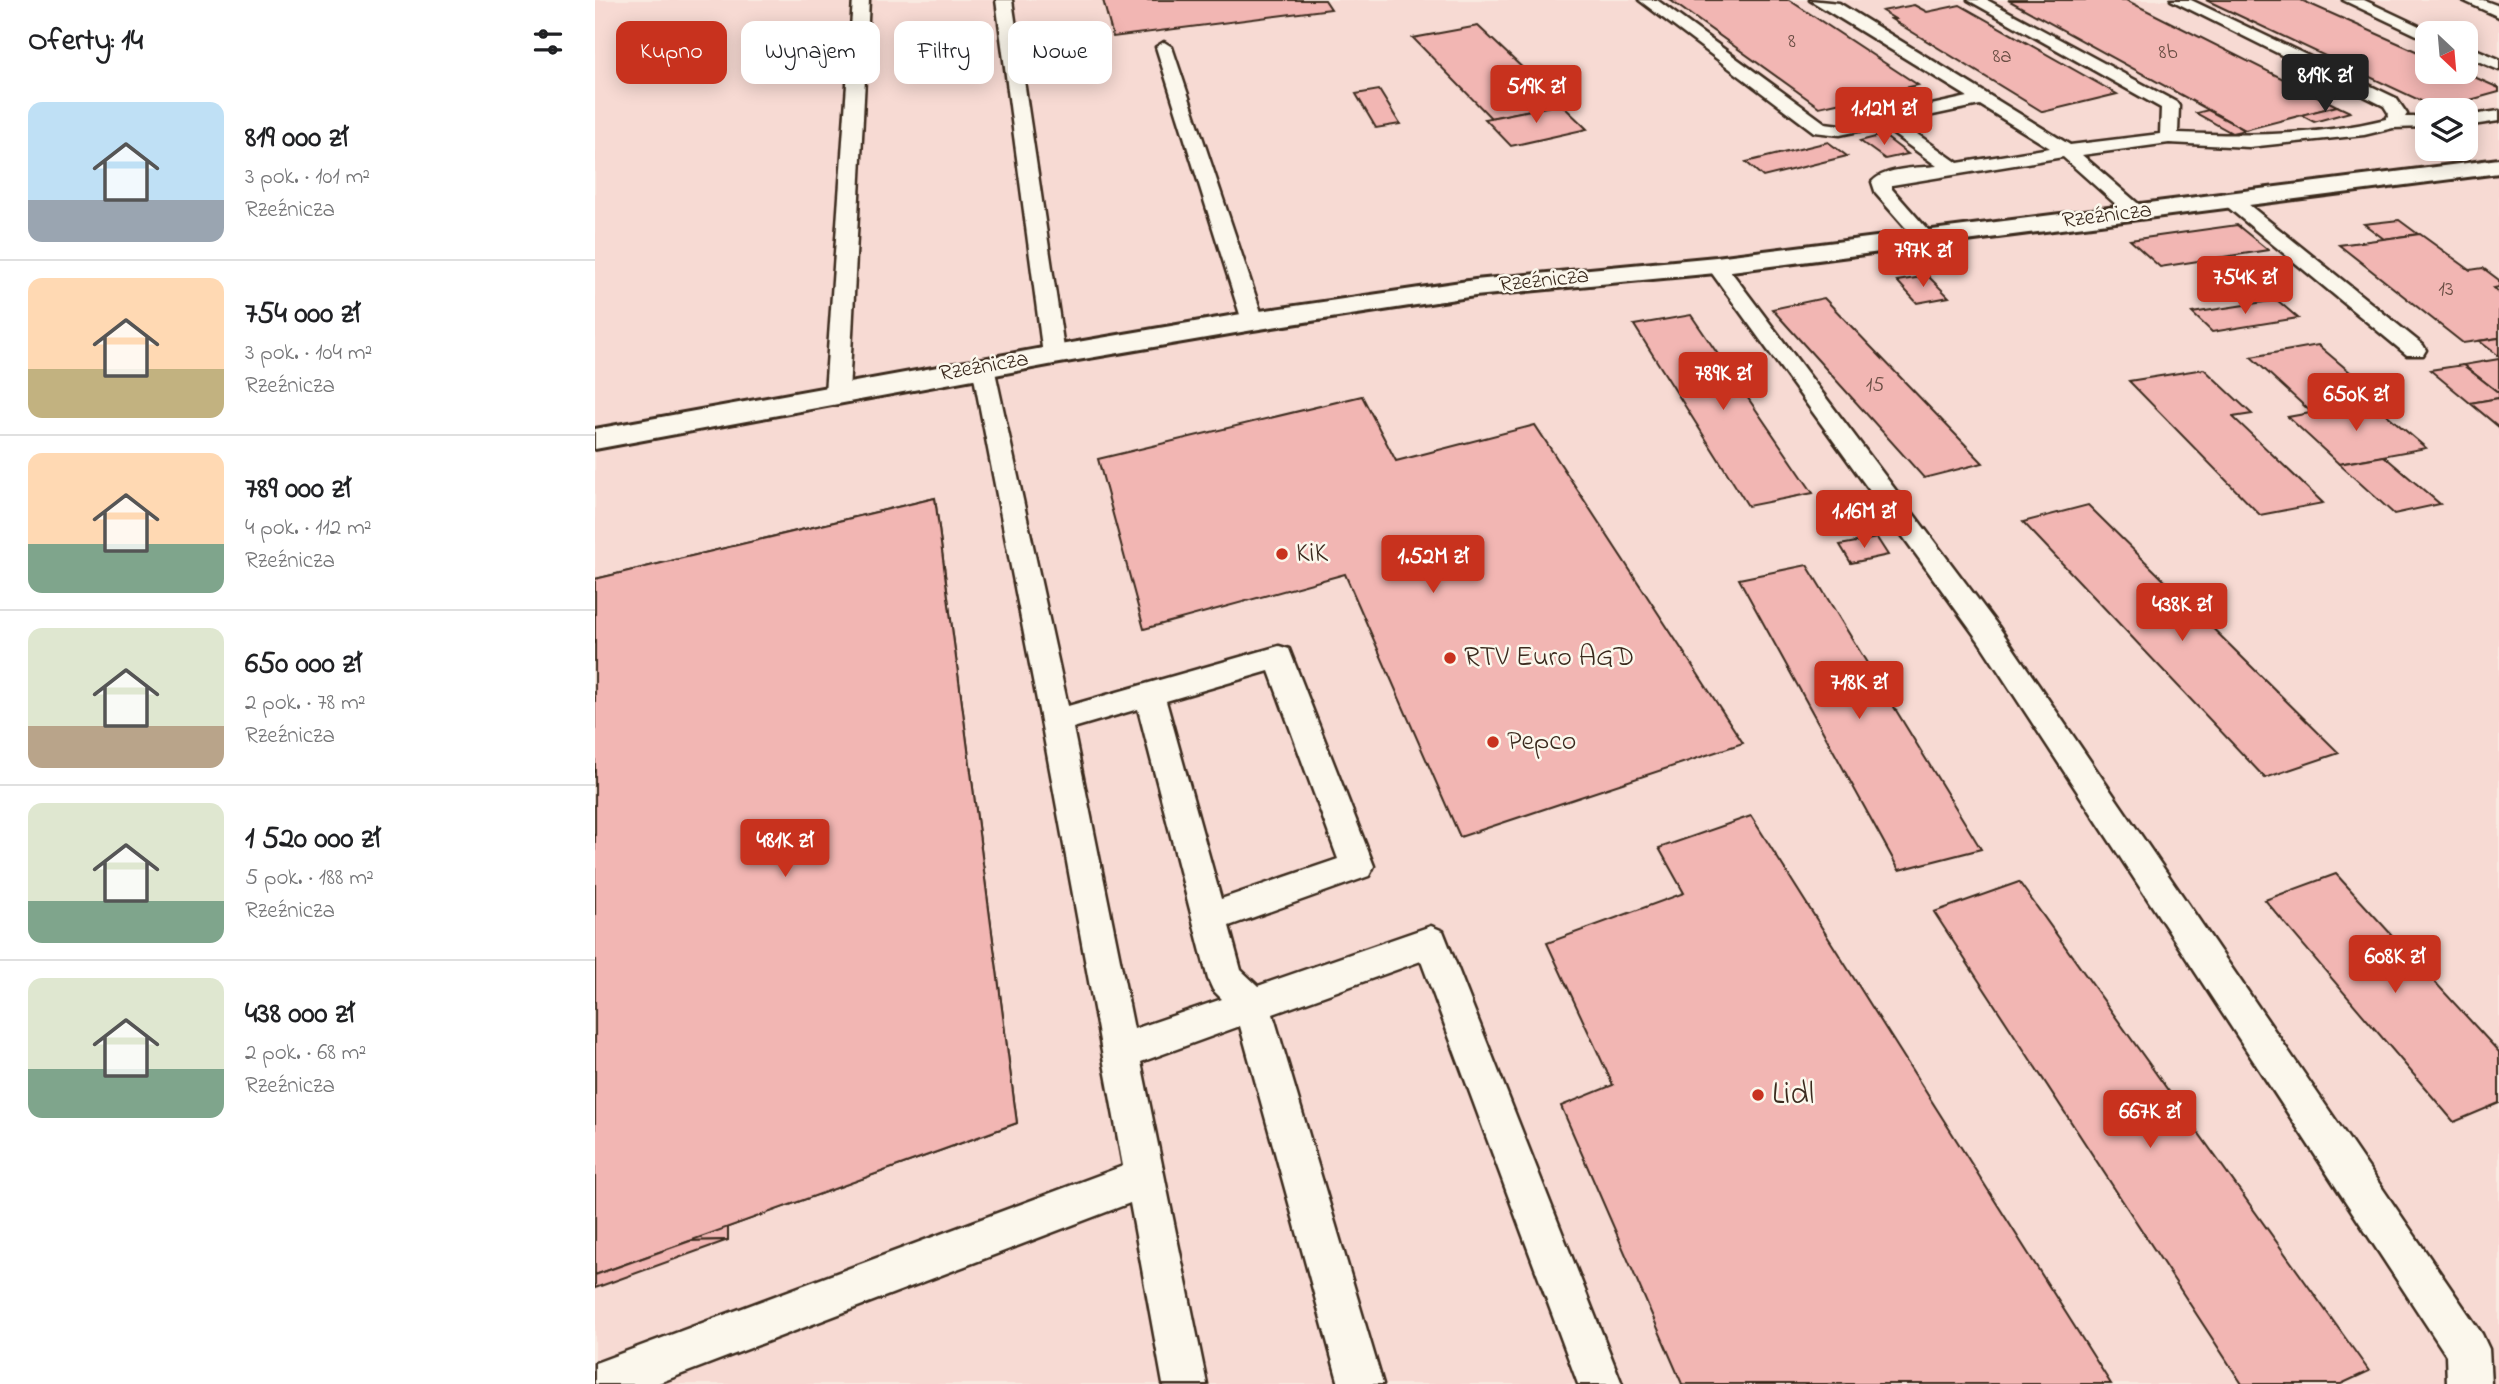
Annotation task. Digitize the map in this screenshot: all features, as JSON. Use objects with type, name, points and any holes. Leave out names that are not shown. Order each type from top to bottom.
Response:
[{"type":"street","name":"Rzeźnicza","points":[[595,439],[983,367],[1253,321],[1475,289],[1716,265],[2499,166]]},
{"type":"lane","points":[[837,393],[861,0]]},
{"type":"lane","points":[[1004,0],[1054,355]]},
{"type":"lane","points":[[1647,0],[1820,128],[1840,130],[1982,99]]},
{"type":"lane","points":[[1818,0],[1834,6],[2067,151],[2136,212]]},
{"type":"lane","points":[[1976,0],[2170,106],[2169,138]]},
{"type":"lane","points":[[2179,0],[2390,102],[2398,114],[2393,123]]},
{"type":"lane","points":[[2351,0],[2415,29]]},
{"type":"lane","points":[[2470,0],[2499,12]]},
{"type":"lane","points":[[1164,47],[1253,321]]},
{"type":"lane","points":[[2478,55],[2499,65]]},
{"type":"lane","points":[[2478,119],[2499,116]]},
{"type":"lane","points":[[1885,120],[1954,169]]},
{"type":"lane","points":[[1926,239],[1883,190],[1882,182],[1896,177],[2169,138],[2249,142],[2415,122]]},
{"type":"lane","points":[[2231,200],[2415,349]]},
{"type":"lane","points":[[1716,265],[1996,645],[2467,1349],[2469,1384]]},
{"type":"lane","points":[[983,367],[1056,721],[1185,1384]]},
{"type":"lane","points":[[1056,721],[1279,657],[1357,866],[1209,918]]},
{"type":"lane","points":[[1149,695],[1226,979],[1252,1004],[1361,1384]]},
{"type":"lane","points":[[1119,1052],[1431,942],[1600,1384]]},
{"type":"lane","points":[[598,1384],[1146,1177]]},
{"type":"shaded area","points":[[595,0],[2499,0],[2499,1384],[595,1384]]},
{"type":"building","points":[[1103,0],[1325,0],[1331,9],[1113,37],[1112,21],[1109,21]]},
{"type":"building","points":[[1670,0],[1789,0],[1918,85],[1819,107]]},
{"type":"building","points":[[2008,0],[2126,0],[2337,106],[2245,130]]},
{"type":"building","points":[[2206,0],[2301,0],[2415,51],[2415,84],[2478,84],[2478,79],[2499,88],[2499,92],[2477,98],[2415,98]]},
{"type":"building","points":[[1914,5],[1927,12],[1960,5],[2117,94],[2043,112],[1882,11]]},
{"type":"building","points":[[1478,26],[1561,104],[1491,118],[1413,38]]},
{"type":"building","points":[[1379,90],[1400,124],[1376,128],[1356,94]]},
{"type":"building","points":[[1561,104],[1587,129],[1511,146],[1485,119]]},
{"type":"building","points":[[2337,106],[2350,112],[2314,122],[2301,115]]},
{"type":"building","points":[[2208,110],[2245,130],[2232,133],[2196,113]]},
{"type":"building","points":[[1883,135],[1908,154],[1885,159],[1860,141]]},
{"type":"building","points":[[1828,142],[1847,156],[1763,177],[1746,162]]},
{"type":"building","points":[[2399,220],[2418,234],[2384,239],[2364,224]]},
{"type":"building","points":[[2237,225],[2268,250],[2160,267],[2130,240]]},
{"type":"building","points":[[2420,234],[2470,270],[2483,268],[2499,280],[2499,287],[2494,288],[2499,292],[2499,338],[2463,343],[2339,245]]},
{"type":"building","points":[[1928,276],[1949,297],[1917,303],[1897,281]]},
{"type":"building","points":[[1824,298],[1983,463],[1924,478],[1772,309]]},
{"type":"building","points":[[2277,300],[2298,318],[2212,332],[2192,313]]},
{"type":"building","points":[[1691,315],[1813,493],[1748,506],[1634,325]]},
{"type":"building","points":[[2499,338],[2499,356],[2479,341]]},
{"type":"building","points":[[2318,345],[2383,400],[2312,413],[2251,357]]},
{"type":"building","points":[[2499,359],[2499,393],[2463,365]]},
{"type":"building","points":[[2463,365],[2499,393],[2499,398],[2470,403],[2430,370]]},
{"type":"building","points":[[2204,369],[2252,414],[2233,417],[2323,503],[2260,515],[2129,381]]},
{"type":"building","points":[[1362,396],[1396,461],[1535,425],[1743,743],[1460,837],[1345,574],[1144,629],[1098,459]]},
{"type":"building","points":[[2499,398],[2499,427],[2470,403]]},
{"type":"building","points":[[2372,402],[2426,448],[2339,464],[2288,417]]},
{"type":"building","points":[[2384,456],[2440,504],[2394,514],[2339,464]]},
{"type":"building","points":[[935,498],[1017,1123],[728,1227],[728,1240],[690,1241],[690,1218],[595,1252],[595,579]]},
{"type":"building","points":[[935,498],[1017,1123],[595,1275],[595,579]]},
{"type":"building","points":[[2088,505],[2339,753],[2265,778],[2023,522]]},
{"type":"building","points":[[1877,538],[1888,555],[1851,563],[1840,545]]},
{"type":"building","points":[[1807,565],[1981,849],[1899,870],[1739,579]]},
{"type":"building","name":"Lidl","points":[[1751,816],[2111,1384],[1682,1384],[1561,1106],[1613,1085],[1547,943],[1684,893],[1659,848]]},
{"type":"building","points":[[2336,874],[2499,1052],[2499,1103],[2454,1122],[2265,900]]},
{"type":"building","points":[[2019,882],[2369,1371],[2341,1384],[2242,1384],[1934,912]]},
{"type":"building","points":[[728,1240],[595,1288],[595,1275],[690,1241]]},
{"type":"place","name":"KiK","points":[[1282,554]]},
{"type":"place","name":"RTV Euro AGD","points":[[1450,658]]},
{"type":"place","name":"Pepco","points":[[1493,742]]},
{"type":"place","name":"Lidl","points":[[1758,1095]]}]
